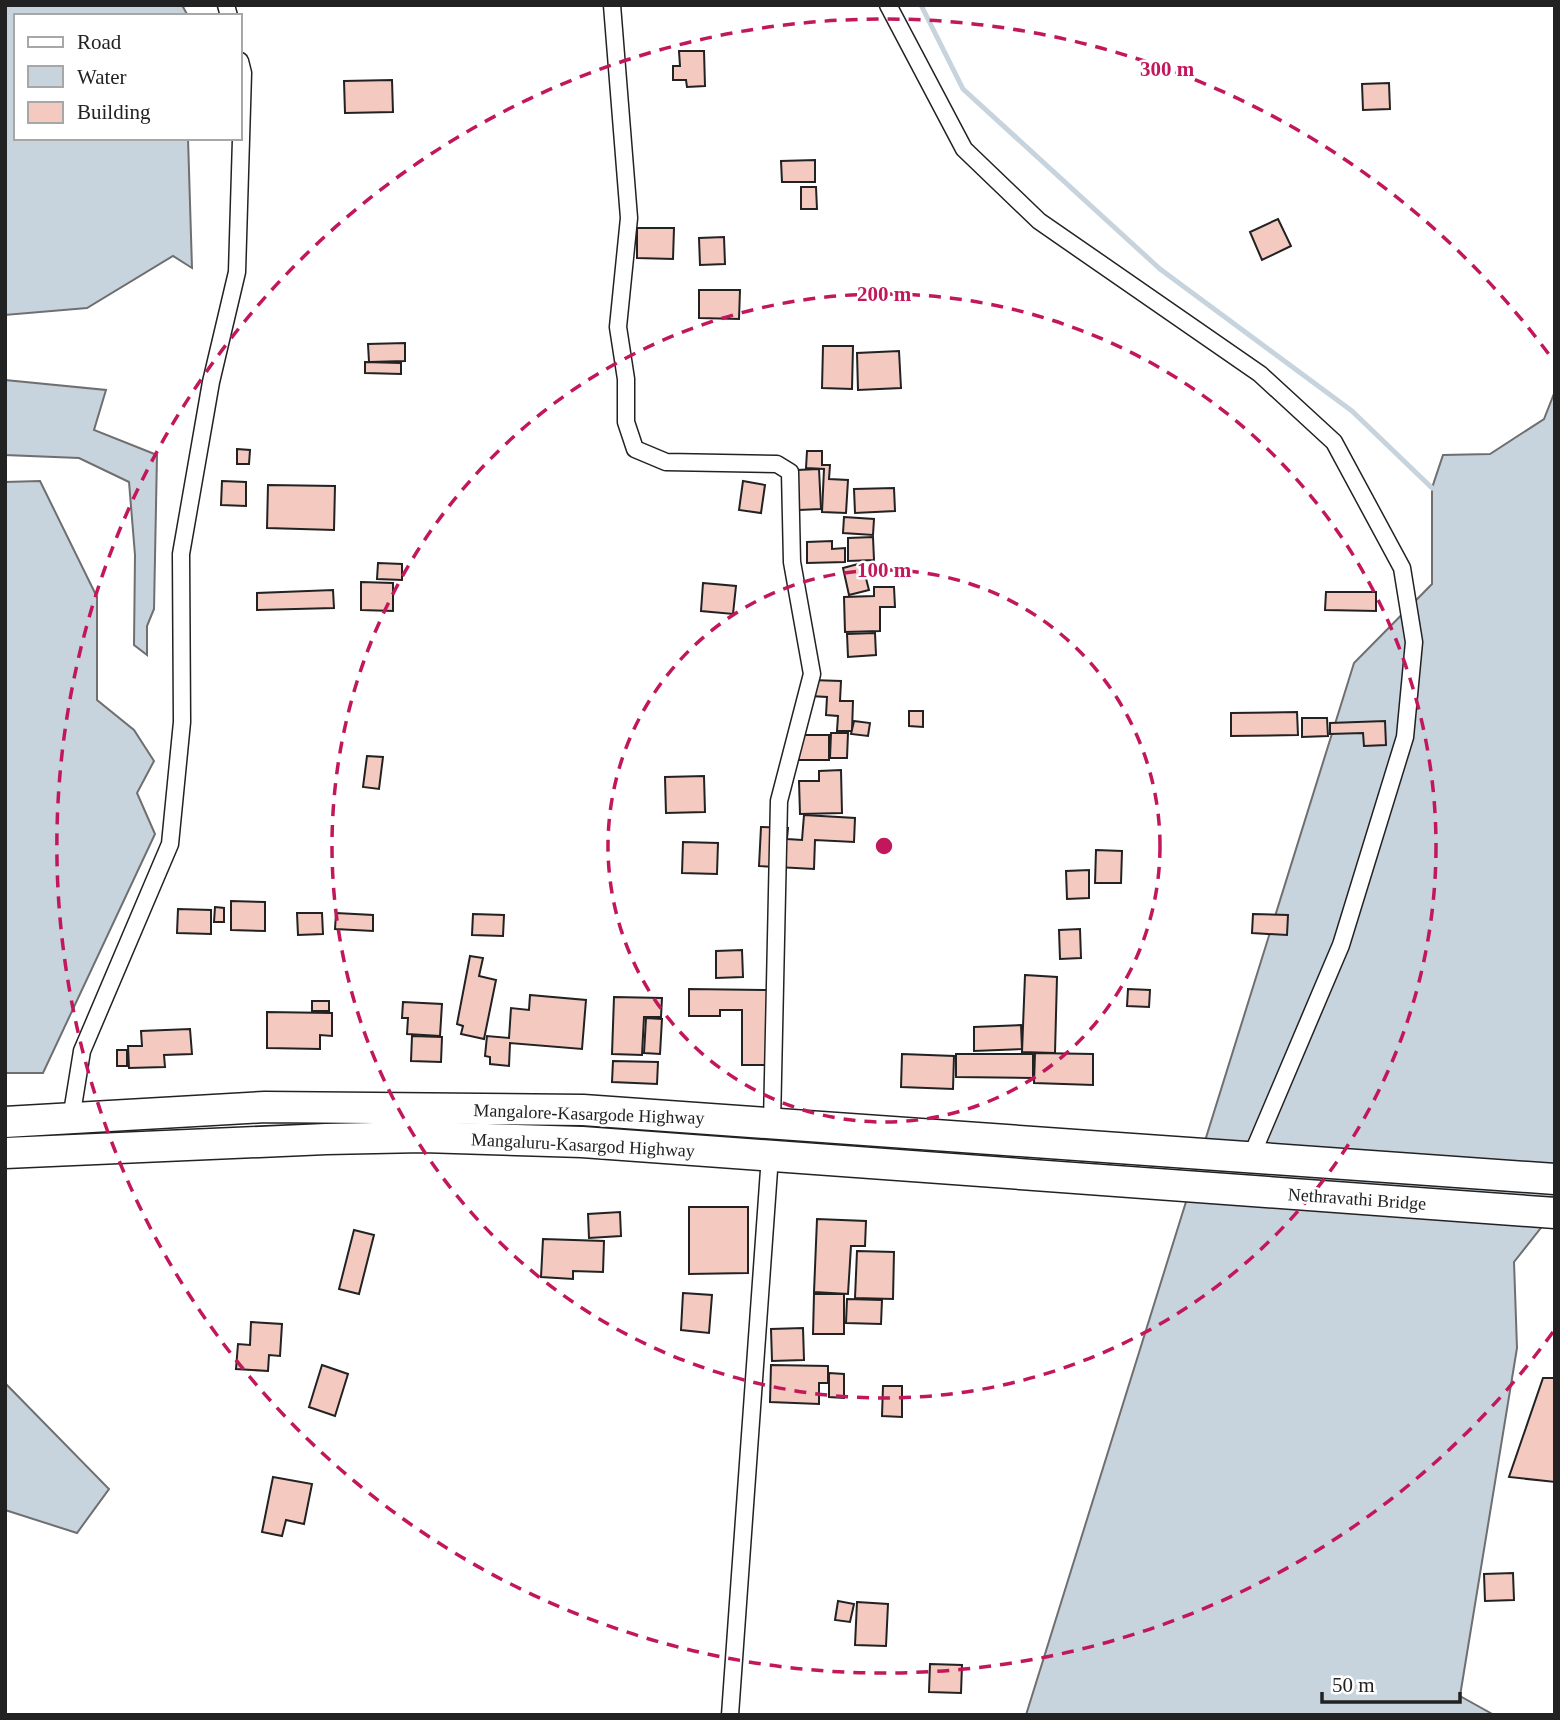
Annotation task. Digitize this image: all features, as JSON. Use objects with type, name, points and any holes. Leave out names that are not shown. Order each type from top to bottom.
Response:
[{"type":"highway","name":"Mangalore-Kasargode Highway","points":[[5,1122],[265,1107],[583,1110],[1172,1151]]},
{"type":"highway","name":"Mangaluru-Kasargod Highway","points":[[5,1153],[423,1137],[582,1142],[1159,1185]]},
{"type":"highway","name":"Nethravathi Bridge","points":[[1172,1151],[1555,1179]]},
{"type":"highway","name":"Nethravathi Bridge","points":[[1159,1185],[1555,1213]]},
{"type":"street","points":[[612,5],[629,218],[618,327],[626,379],[626,422],[635,449],[666,462],[777,464],[790,472],[792,562],[812,674],[779,801],[772,1123]]},
{"type":"street","points":[[888,5],[964,149],[1039,221],[1260,374],[1334,442],[1402,568],[1414,642],[1405,737],[1341,945],[1251,1157]]},
{"type":"street","points":[[242,69],[242,106]]},
{"type":"street","points":[[71,1119],[82,1051],[170,844],[182,722],[181,554],[211,382],[237,272],[241,140]]},
{"type":"street","points":[[730,1715],[770,1156]]},
{"type":"water","points":[[5,5],[182,5],[187,14],[14,14],[14,140],[188,140],[192,268],[173,256],[87,308],[5,315]]},
{"type":"water","points":[[5,380],[106,390],[94,430],[157,455],[154,609],[147,626],[147,655],[134,645],[135,555],[129,482],[79,458],[5,455]]},
{"type":"water","points":[[1555,391],[1555,1210],[1514,1262],[1517,1348],[1460,1696],[1494,1715],[1026,1715],[1354,663],[1432,584],[1432,488],[1443,455],[1490,454],[1544,419]]},
{"type":"water","points":[[40,481],[97,597],[97,700],[134,730],[154,761],[137,793],[155,834],[43,1073],[5,1073],[5,482]]},
{"type":"water","points":[[5,1383],[109,1489],[77,1533],[5,1510]]},
{"type":"building","points":[[679,51],[704,51],[705,86],[687,87],[686,80],[673,80],[673,66],[680,66]]},
{"type":"building","points":[[392,80],[393,112],[345,113],[344,81]]},
{"type":"building","points":[[1389,83],[1390,109],[1363,110],[1362,84]]},
{"type":"building","points":[[815,160],[815,182],[782,182],[781,161]]},
{"type":"building","points":[[801,187],[816,187],[817,209],[801,209]]},
{"type":"building","points":[[1278,219],[1291,246],[1262,260],[1250,232]]},
{"type":"building","points":[[637,228],[674,228],[673,259],[637,258]]},
{"type":"building","points":[[724,237],[725,264],[700,265],[699,238]]},
{"type":"building","points":[[699,290],[740,290],[739,319],[699,318]]},
{"type":"building","points":[[405,343],[405,361],[369,362],[368,344]]},
{"type":"building","points":[[823,346],[853,346],[852,389],[822,388]]},
{"type":"building","points":[[899,351],[901,388],[858,390],[857,353]]},
{"type":"building","points":[[365,362],[401,363],[401,374],[365,373]]},
{"type":"building","points":[[237,449],[250,450],[249,464],[237,464]]},
{"type":"building","points":[[807,451],[822,451],[822,465],[830,465],[829,479],[848,480],[846,513],[822,512],[824,469],[806,468]]},
{"type":"building","points":[[819,469],[821,509],[799,510],[797,470]]},
{"type":"building","points":[[222,481],[246,482],[246,506],[221,505]]},
{"type":"building","points":[[743,481],[765,485],[761,513],[739,510]]},
{"type":"building","points":[[268,485],[335,486],[334,530],[267,528]]},
{"type":"building","points":[[894,488],[895,511],[855,513],[854,489]]},
{"type":"building","points":[[844,517],[874,519],[873,535],[843,533]]},
{"type":"building","points":[[873,537],[874,560],[848,561],[848,538]]},
{"type":"building","points":[[832,541],[832,549],[845,548],[845,562],[807,563],[807,542]]},
{"type":"building","points":[[378,563],[402,564],[402,580],[377,579]]},
{"type":"building","points":[[862,563],[869,590],[849,595],[843,568]]},
{"type":"building","points":[[361,582],[393,583],[393,611],[361,610]]},
{"type":"building","points":[[703,583],[736,586],[733,614],[701,611]]},
{"type":"building","points":[[874,587],[894,587],[895,607],[880,607],[880,631],[845,632],[844,597],[874,596]]},
{"type":"building","points":[[333,590],[334,608],[257,610],[257,593]]},
{"type":"building","points":[[1326,592],[1376,592],[1376,611],[1325,610]]},
{"type":"building","points":[[875,633],[876,655],[848,657],[847,634]]},
{"type":"building","points":[[811,680],[841,681],[840,701],[853,701],[852,731],[837,731],[838,716],[826,715],[827,697],[810,696]]},
{"type":"building","points":[[909,711],[923,711],[923,727],[909,726]]},
{"type":"building","points":[[1297,712],[1298,735],[1231,736],[1231,713]]},
{"type":"building","points":[[1302,718],[1327,718],[1328,736],[1302,737]]},
{"type":"building","points":[[854,721],[870,723],[868,736],[851,734]]},
{"type":"building","points":[[1385,721],[1386,745],[1364,746],[1363,733],[1330,734],[1330,723]]},
{"type":"building","points":[[831,733],[848,733],[847,758],[830,758]]},
{"type":"building","points":[[789,735],[829,735],[829,760],[789,760]]},
{"type":"building","points":[[367,756],[383,757],[379,789],[363,787]]},
{"type":"building","points":[[841,770],[842,813],[800,814],[799,781],[819,781],[819,771]]},
{"type":"building","points":[[704,776],[705,812],[666,813],[665,777]]},
{"type":"building","points":[[804,815],[855,818],[854,842],[815,840],[814,869],[759,866],[761,827],[788,828],[787,839],[802,840]]},
{"type":"building","points":[[683,842],[718,843],[717,874],[682,873]]},
{"type":"building","points":[[1096,850],[1122,851],[1121,883],[1095,883]]},
{"type":"building","points":[[1089,870],[1089,898],[1067,899],[1066,871]]},
{"type":"building","points":[[231,901],[265,902],[265,931],[231,930]]},
{"type":"building","points":[[215,907],[224,908],[224,922],[214,922]]},
{"type":"building","points":[[178,909],[211,910],[211,934],[177,933]]},
{"type":"building","points":[[297,913],[322,913],[323,934],[298,935]]},
{"type":"building","points":[[336,913],[373,915],[373,931],[335,929]]},
{"type":"building","points":[[473,914],[504,915],[503,936],[472,935]]},
{"type":"building","points":[[1253,914],[1288,915],[1287,935],[1252,933]]},
{"type":"building","points":[[1080,929],[1081,958],[1060,959],[1059,930]]},
{"type":"building","points":[[742,950],[743,977],[716,978],[716,951]]},
{"type":"building","points":[[470,956],[483,958],[479,976],[496,980],[484,1039],[461,1034],[463,1026],[457,1024]]},
{"type":"building","points":[[1025,975],[1057,977],[1055,1053],[1022,1052]]},
{"type":"building","points":[[689,989],[769,990],[769,1065],[742,1065],[742,1010],[720,1010],[720,1016],[689,1016]]},
{"type":"building","points":[[1128,989],[1150,990],[1149,1007],[1127,1006]]},
{"type":"building","points":[[530,995],[586,1000],[582,1049],[510,1043],[509,1066],[490,1064],[490,1057],[485,1056],[487,1036],[509,1038],[511,1008],[529,1010]]},
{"type":"building","points":[[614,997],[662,998],[661,1017],[644,1017],[642,1055],[612,1054]]},
{"type":"building","points":[[312,1001],[329,1001],[329,1011],[312,1011]]},
{"type":"building","points":[[403,1002],[442,1004],[440,1036],[407,1034],[408,1018],[402,1018]]},
{"type":"building","points":[[267,1012],[332,1013],[332,1036],[320,1035],[320,1049],[267,1048]]},
{"type":"building","points":[[646,1018],[662,1019],[660,1054],[644,1053]]},
{"type":"building","points":[[1021,1025],[1022,1049],[974,1051],[974,1027]]},
{"type":"building","points":[[190,1029],[192,1054],[164,1055],[165,1067],[129,1068],[128,1046],[142,1046],[141,1031]]},
{"type":"building","points":[[412,1036],[442,1037],[441,1062],[411,1061]]},
{"type":"building","points":[[117,1050],[127,1050],[127,1066],[117,1066]]},
{"type":"building","points":[[1035,1053],[1093,1054],[1093,1085],[1034,1083]]},
{"type":"building","points":[[902,1054],[954,1056],[953,1089],[901,1087]]},
{"type":"building","points":[[956,1054],[1033,1054],[1033,1078],[956,1077]]},
{"type":"building","points":[[613,1061],[658,1062],[657,1084],[612,1082]]},
{"type":"building","points":[[689,1207],[748,1207],[748,1273],[689,1274]]},
{"type":"building","points":[[620,1212],[621,1236],[589,1238],[588,1214]]},
{"type":"building","points":[[817,1219],[866,1221],[865,1246],[851,1246],[848,1294],[814,1292]]},
{"type":"building","points":[[354,1230],[374,1235],[359,1294],[339,1289]]},
{"type":"building","points":[[543,1239],[604,1241],[603,1272],[573,1271],[573,1279],[541,1277]]},
{"type":"building","points":[[857,1251],[894,1252],[893,1299],[855,1298]]},
{"type":"building","points":[[683,1293],[712,1295],[709,1333],[681,1330]]},
{"type":"building","points":[[814,1294],[844,1294],[844,1334],[813,1334]]},
{"type":"building","points":[[847,1299],[882,1300],[881,1324],[846,1323]]},
{"type":"building","points":[[251,1322],[282,1324],[280,1356],[269,1355],[268,1371],[236,1369],[238,1344],[250,1345]]},
{"type":"building","points":[[803,1328],[804,1360],[772,1361],[771,1329]]},
{"type":"building","points":[[322,1365],[348,1374],[335,1416],[309,1407]]},
{"type":"building","points":[[771,1365],[828,1366],[828,1383],[819,1383],[819,1404],[770,1402]]},
{"type":"building","points":[[829,1373],[844,1374],[844,1398],[829,1397]]},
{"type":"building","points":[[1543,1378],[1555,1378],[1555,1482],[1509,1477]]},
{"type":"building","points":[[883,1386],[902,1386],[902,1417],[882,1416]]},
{"type":"building","points":[[273,1477],[312,1484],[304,1524],[286,1520],[282,1536],[262,1532]]},
{"type":"building","points":[[1513,1573],[1514,1600],[1485,1601],[1484,1574]]},
{"type":"building","points":[[838,1601],[854,1604],[850,1622],[835,1620]]},
{"type":"building","points":[[857,1602],[888,1604],[886,1646],[855,1645]]},
{"type":"building","points":[[930,1664],[962,1665],[961,1693],[929,1692]]},
{"type":"waterway","points":[[921,5],[963,89],[1160,269],[1352,411],[1432,488]]}]
